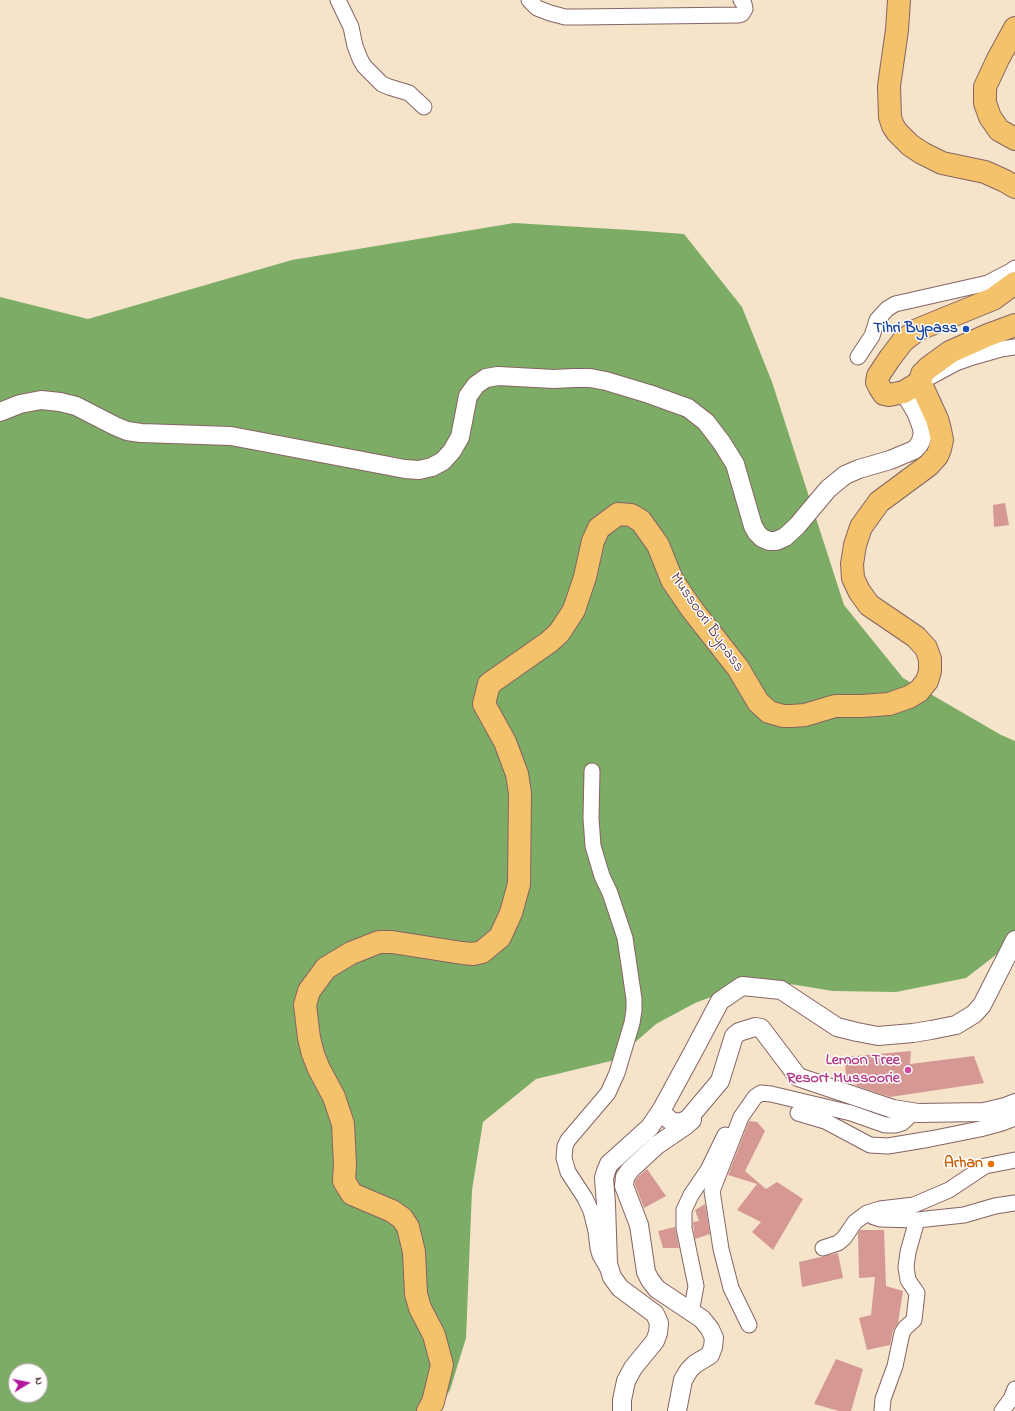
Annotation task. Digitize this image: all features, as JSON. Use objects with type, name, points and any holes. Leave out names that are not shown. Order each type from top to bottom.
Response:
[{"type":"main road","points":[[898,0],[898,30],[889,86],[890,117],[893,126],[910,145],[942,163],[985,172],[1015,187]]},
{"type":"main road","points":[[1015,28],[998,58],[985,87],[985,103],[990,117],[1000,130],[1015,139]]},
{"type":"main road","points":[[1015,283],[993,299],[917,330],[903,342],[881,371],[878,376],[880,388],[884,394],[889,395],[912,387],[928,368],[950,352],[988,334],[1015,324]]},
{"type":"main road","name":"Mussoori Bypass","points":[[428,1411],[433,1402],[442,1365],[434,1335],[420,1308],[416,1294],[414,1252],[408,1227],[402,1218],[392,1210],[352,1194],[344,1181],[345,1164],[343,1124],[334,1097],[313,1054],[309,1038],[305,1005],[309,991],[326,968],[351,953],[379,942],[392,942],[473,954],[482,952],[500,937],[511,913],[519,884],[520,793],[517,774],[505,742],[484,704],[487,691],[489,684],[549,642],[559,633],[574,610],[585,577],[593,541],[599,528],[618,514],[631,515],[641,521],[658,545],[672,580],[691,608],[738,668],[758,702],[770,712],[783,716],[792,716],[835,706],[888,704],[909,697],[919,691],[927,681],[930,671],[930,659],[926,648],[916,637],[869,605],[859,591],[853,578],[852,564],[854,546],[862,527],[879,502],[929,465],[937,456],[940,449],[942,440],[937,419],[912,387]]},
{"type":"street","points":[[338,0],[352,27],[355,46],[364,66],[382,84],[389,88],[409,93],[424,108]]},
{"type":"street","points":[[529,0],[537,8],[550,13],[580,17],[738,15],[742,14],[745,9],[741,0]]},
{"type":"street","points":[[858,357],[872,336],[877,320],[887,309],[895,304],[988,283],[1015,268]]},
{"type":"street","points":[[0,412],[20,404],[34,401],[41,400],[60,402],[76,406],[127,431],[141,433],[230,436],[405,469],[419,470],[432,467],[443,461],[452,451],[460,437],[468,396],[476,385],[486,378],[498,376],[554,379],[590,378],[649,394],[688,408],[706,422],[722,442],[735,464],[753,526],[757,533],[768,541],[776,541],[785,537],[797,526],[828,489],[845,475],[859,469],[890,460],[914,450],[918,446],[923,433],[916,412],[912,387],[956,363],[1001,349],[1015,347]]},
{"type":"street","points":[[592,772],[591,818],[593,846],[600,871],[612,898],[625,938],[634,999],[634,1010],[632,1023],[617,1073],[608,1093],[568,1140],[565,1146],[564,1158],[568,1172],[585,1198],[591,1211],[596,1227],[600,1255],[612,1277],[620,1288],[655,1314],[659,1323],[655,1341],[626,1381],[622,1400],[622,1411]]},
{"type":"street","points":[[612,1277],[608,1264],[608,1234],[604,1178],[606,1171],[609,1164],[650,1127],[662,1109],[720,1001],[742,986],[781,990],[837,1026],[878,1036],[925,1031],[956,1025],[974,1014],[982,1005],[1015,940]]},
{"type":"street","points":[[662,1109],[665,1116],[671,1121],[680,1123],[688,1119],[720,1081],[734,1036],[739,1032],[755,1027],[761,1028],[798,1077],[893,1109],[912,1113],[984,1112],[1015,1103]]},
{"type":"street","points":[[691,1313],[696,1286],[684,1228],[684,1210],[691,1194],[708,1170],[739,1109],[761,1093],[851,1113],[885,1125],[896,1125],[902,1123],[912,1113]]},
{"type":"street","points":[[748,1325],[731,1288],[721,1249],[712,1191],[741,1117],[754,1097]]},
{"type":"street","points":[[677,1411],[683,1380],[695,1364],[710,1355],[714,1338],[710,1329],[702,1320],[657,1289],[650,1280],[646,1272],[639,1225],[624,1186],[626,1177],[630,1170],[657,1145],[692,1121],[702,1102]]},
{"type":"street","points":[[798,1113],[825,1121],[870,1145],[888,1146],[980,1129],[1015,1118]]},
{"type":"street","points":[[824,1248],[838,1243],[844,1238],[855,1222],[867,1213],[880,1209],[914,1205],[948,1190],[985,1166],[1015,1160]]},
{"type":"street","points":[[867,1213],[880,1219],[917,1220],[956,1217],[995,1206],[1015,1203]]},
{"type":"street","points":[[882,1411],[883,1399],[895,1366],[902,1333],[914,1320],[916,1311],[917,1293],[908,1280],[906,1268],[908,1252],[917,1220]]},
{"type":"street","points":[[1002,1411],[1012,1399],[1015,1389]]},
{"type":"green space","points":[[514,223],[684,234],[742,307],[772,382],[844,605],[903,678],[1001,735],[1015,741],[1015,935],[1001,951],[966,978],[896,992],[833,991],[784,983],[740,986],[695,1003],[656,1024],[615,1060],[536,1079],[483,1122],[472,1190],[466,1338],[450,1390],[437,1411],[0,1411],[0,297],[88,319],[292,260]]},
{"type":"building","points":[[1005,503],[1009,525],[994,527],[993,505]]},
{"type":"building","points":[[911,1051],[910,1064],[974,1056],[984,1083],[890,1097],[860,1087],[846,1080],[845,1057]]},
{"type":"building","points":[[749,1121],[757,1122],[765,1131],[745,1171],[766,1189],[777,1182],[803,1199],[773,1250],[752,1232],[761,1222],[737,1210],[757,1184],[728,1175]]},
{"type":"building","points":[[647,1169],[666,1196],[644,1208],[635,1185],[635,1181]]},
{"type":"building","points":[[705,1204],[710,1234],[695,1239],[693,1222],[699,1221],[695,1210]]},
{"type":"building","points":[[675,1227],[679,1248],[663,1248],[658,1231]]},
{"type":"building","points":[[860,1230],[884,1230],[886,1286],[903,1291],[898,1323],[893,1331],[890,1345],[867,1350],[859,1318],[871,1315],[875,1277],[859,1278],[858,1233]]},
{"type":"building","points":[[838,1253],[843,1278],[802,1287],[799,1262]]},
{"type":"building","points":[[836,1359],[863,1369],[851,1411],[839,1411],[814,1404]]},
{"type":"place","name":"Tihri Bypass","points":[[966,329]]},
{"type":"place","name":"Lemon Tree Resort Mussoorie","points":[[908,1070]]},
{"type":"place","name":"Arhan","points":[[991,1164]]}]
